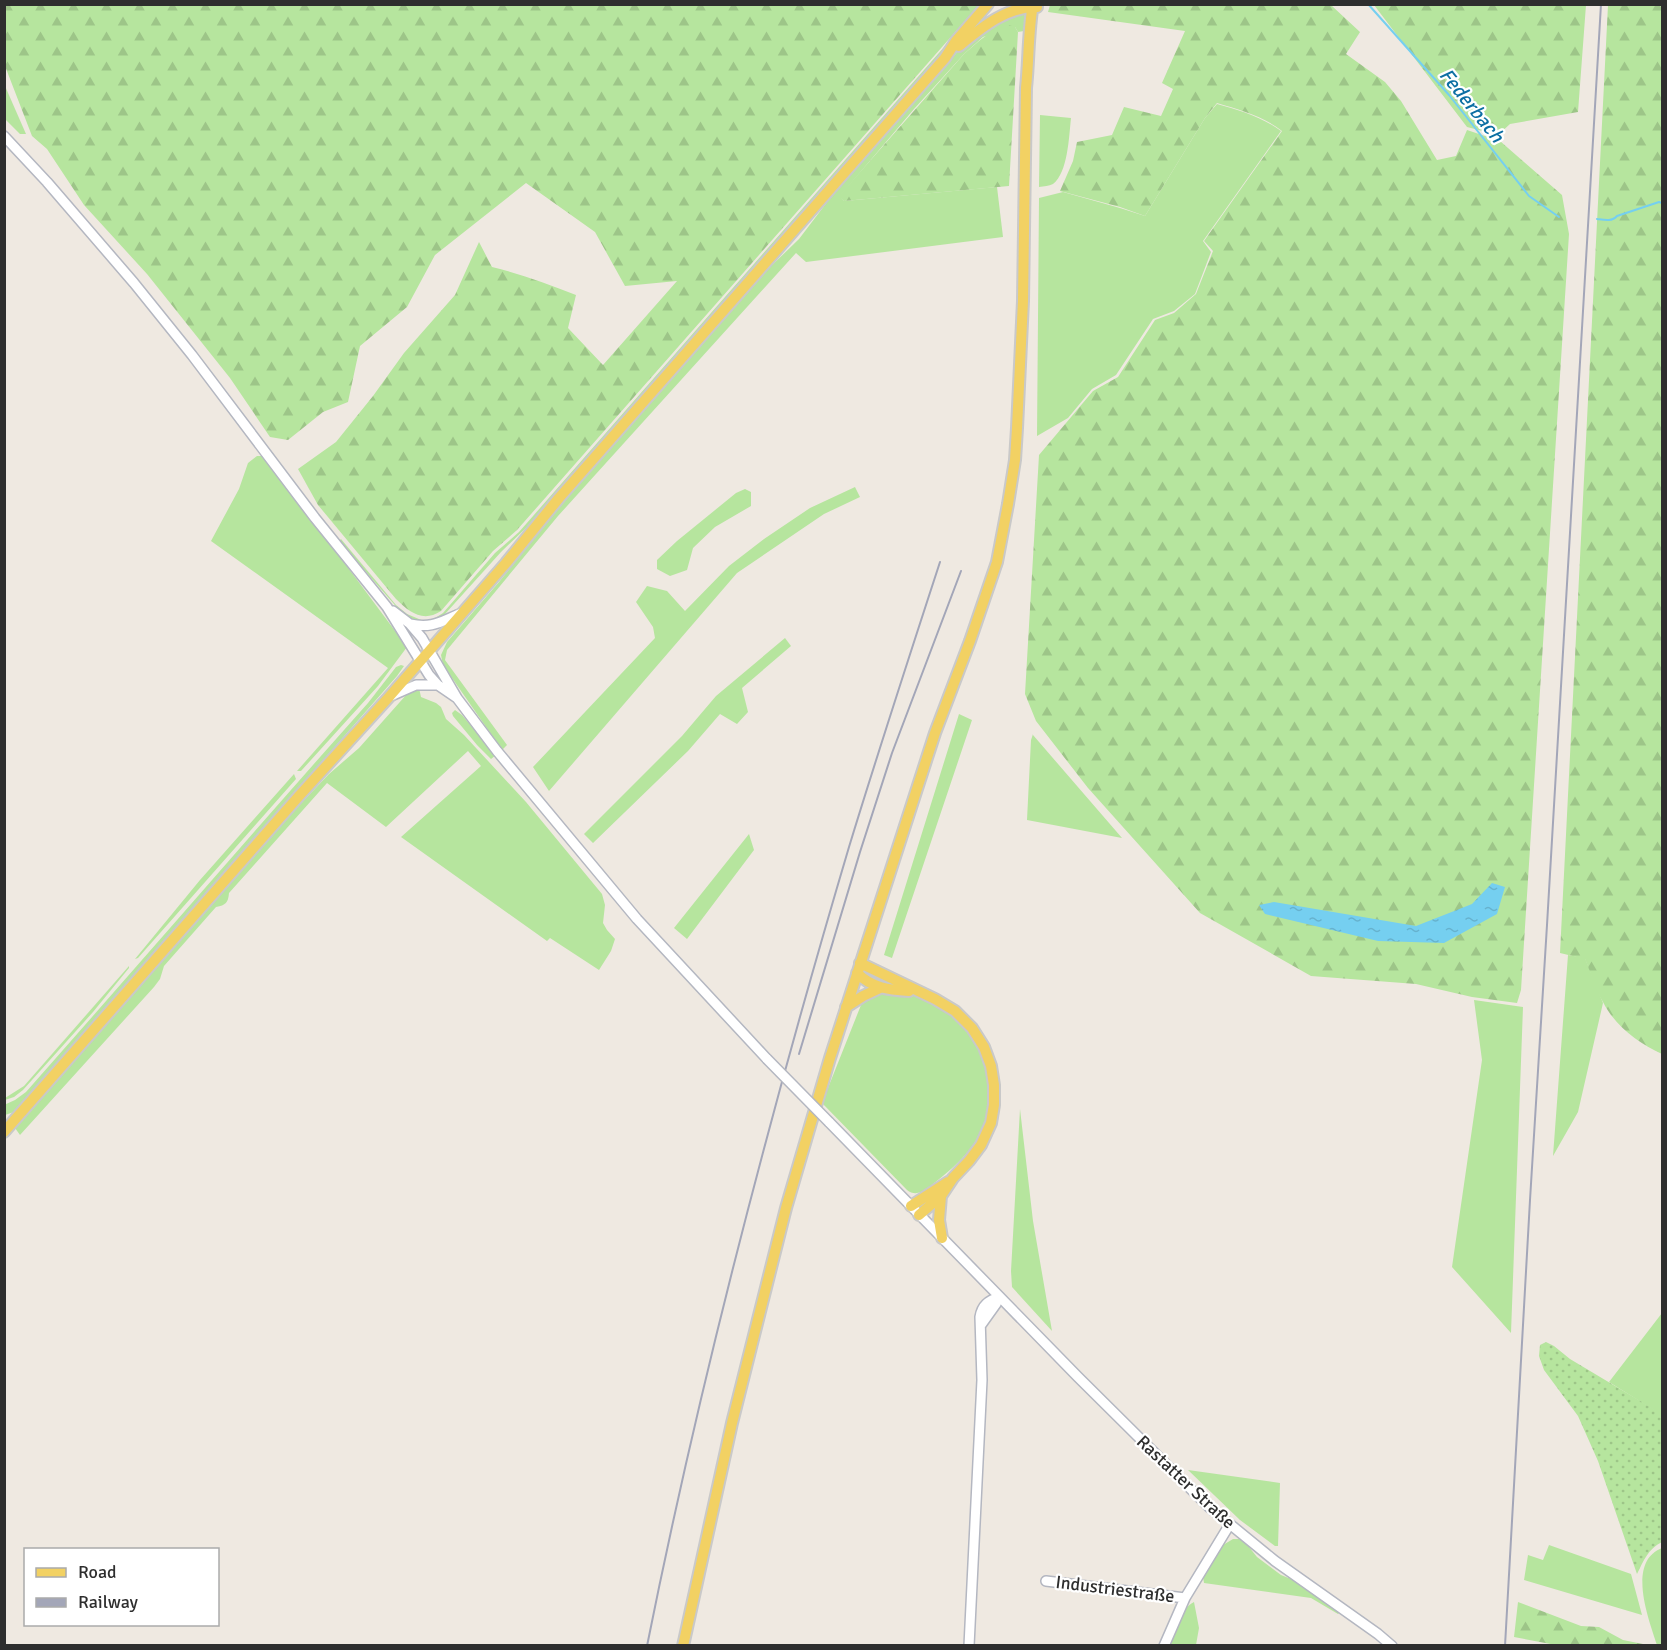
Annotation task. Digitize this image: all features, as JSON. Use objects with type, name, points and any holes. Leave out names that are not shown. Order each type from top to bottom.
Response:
[{"type":"main road","points":[[6,1127],[389,697],[562,495],[945,58],[956,41],[988,4]]},
{"type":"main road","points":[[683,1646],[732,1424],[786,1208],[846,1007],[935,733],[997,562],[1008,504],[1015,460],[1023,301],[1029,32],[1036,6],[1016,10],[993,20],[945,58]]},
{"type":"main road","points":[[859,968],[870,984],[880,988],[915,991]]},
{"type":"main road","points":[[859,968],[935,999],[955,1011],[972,1028],[984,1047],[991,1066],[994,1105],[991,1123],[981,1145],[953,1178],[915,1210]]},
{"type":"main road","points":[[846,1007],[880,988]]},
{"type":"main road","points":[[915,1210],[941,1196],[953,1178]]},
{"type":"main road","points":[[941,1196],[939,1220],[942,1238]]},
{"type":"street","points":[[4,136],[134,283],[199,364],[315,518],[387,607],[425,670],[438,685],[457,698]]},
{"type":"street","points":[[387,607],[410,624],[422,638],[457,698]]},
{"type":"street","points":[[410,624],[428,626],[462,613]]},
{"type":"street","points":[[389,697],[416,685],[438,685]]},
{"type":"street","name":"Rastatter Straße","points":[[457,698],[499,753],[637,919],[768,1059],[999,1297],[1209,1507],[1289,1572],[1392,1646]]},
{"type":"street","points":[[969,1646],[982,1380],[981,1324],[999,1297]]},
{"type":"street","name":"Industriestraße","points":[[1164,1646],[1185,1598],[1230,1524]]},
{"type":"street","name":"Industriestraße","points":[[1046,1581],[1185,1598]]},
{"type":"green space","points":[[5,4],[979,5],[517,530],[493,551],[441,611],[422,616],[411,612],[396,599],[318,505],[298,469],[336,442],[404,353],[455,295],[479,242],[492,267],[576,295],[568,328],[603,365],[677,281],[625,286],[595,232],[526,183],[435,255],[407,307],[360,346],[348,402],[323,412],[288,440],[270,437],[230,378],[147,274],[84,205],[47,149],[32,136],[5,66]]},
{"type":"green space","points":[[985,5],[526,528],[445,614],[431,622],[443,613],[495,553],[519,532],[952,38]]},
{"type":"green space","points":[[1050,5],[1333,5],[1360,32],[1346,54],[1385,82],[1401,101],[1437,160],[1456,156],[1467,130],[1500,141],[1562,195],[1569,234],[1521,990],[1517,1003],[1472,997],[1416,984],[1311,976],[1200,913],[1088,788],[1036,721],[1025,694],[1039,455],[1093,391],[1118,377],[1155,320],[1174,313],[1196,294],[1213,251],[1204,241],[1282,131],[1259,117],[1217,103],[1205,118],[1145,216],[1060,191],[1073,161],[1077,142],[1112,135],[1124,107],[1161,116],[1173,89],[1162,83],[1185,31],[1048,12]]},
{"type":"green space","points":[[1374,5],[1586,5],[1578,112],[1510,124],[1498,135],[1467,127]]},
{"type":"green space","points":[[1608,5],[1662,5],[1662,1054],[1644,1045],[1614,1019],[1600,997],[1585,959],[1560,953]]},
{"type":"green space","points":[[1023,13],[1025,16],[1024,31],[1018,32],[1015,27],[983,37],[964,54],[840,196],[844,201],[997,187],[1003,237],[806,262],[796,253],[558,516],[447,650],[445,660],[507,745],[502,750],[443,665],[441,655],[447,642],[499,582],[561,504],[766,271],[799,239],[834,193],[949,61],[962,47],[1004,18]]},
{"type":"green space","points":[[1009,25],[1015,27],[1018,32],[1009,186],[844,201],[839,196],[964,54],[991,33]]},
{"type":"green space","points":[[4,86],[26,134],[20,134],[5,119]]},
{"type":"green space","points":[[1217,104],[1242,111],[1281,131],[1203,241],[1211,252],[1195,294],[1174,311],[1153,319],[1116,375],[1092,389],[1068,418],[1037,436],[1039,198],[1063,192],[1145,216],[1205,118]]},
{"type":"green space","points":[[1040,115],[1071,118],[1067,154],[1062,172],[1053,184],[1039,187]]},
{"type":"green space","points":[[257,456],[265,456],[407,647],[378,686],[301,771],[297,771],[388,668],[211,541],[239,489],[248,463]]},
{"type":"green space","points":[[855,487],[860,497],[824,514],[737,573],[549,791],[533,767],[655,638],[653,627],[636,602],[647,586],[667,591],[685,611],[729,566],[764,539],[810,508]]},
{"type":"green space","points":[[745,489],[751,492],[751,506],[715,527],[693,548],[687,570],[670,576],[657,569],[657,560],[677,541],[736,493]]},
{"type":"green space","points":[[341,539],[396,605],[407,614],[426,622],[416,621],[400,611],[339,541]]},
{"type":"green space","points":[[785,638],[791,646],[742,688],[748,712],[737,724],[720,714],[688,751],[593,843],[584,834],[682,736],[716,696]]},
{"type":"green space","points":[[404,666],[397,676],[14,1112],[5,1115],[4,1105],[26,1092],[368,703],[396,667]]},
{"type":"green space","points":[[419,688],[421,697],[441,707],[446,719],[464,735],[526,802],[602,894],[605,905],[603,923],[615,939],[611,951],[599,970],[550,938],[547,941],[401,837],[481,766],[468,751],[386,827],[327,783],[229,893],[226,903],[216,907],[164,966],[160,979],[154,987],[20,1135],[15,1128],[288,817],[329,774],[359,748],[407,694]]},
{"type":"green space","points":[[455,710],[462,715],[496,755],[491,759],[477,745],[453,716],[452,713]]},
{"type":"green space","points":[[959,714],[972,720],[892,958],[884,955]]},
{"type":"green space","points":[[1033,735],[1122,838],[1027,820]]},
{"type":"green space","points":[[294,774],[296,779],[135,959],[200,880]]},
{"type":"green space","points":[[749,834],[754,850],[687,939],[674,928]]},
{"type":"green space","points":[[1568,955],[1585,958],[1603,1003],[1578,1112],[1553,1156]]},
{"type":"green space","points":[[129,966],[93,1012],[23,1090],[5,1100],[24,1086]]},
{"type":"green space","points":[[886,990],[913,994],[948,1011],[962,1024],[979,1049],[988,1078],[988,1109],[981,1132],[965,1155],[952,1168],[919,1193],[907,1190],[822,1103],[863,1000]]},
{"type":"green space","points":[[1474,1000],[1523,1007],[1511,1333],[1452,1267],[1482,1060]]},
{"type":"green space","points":[[1020,1109],[1033,1221],[1052,1331],[1012,1287]]},
{"type":"green space","points":[[1662,1313],[1662,1415],[1609,1382]]},
{"type":"green space","points":[[1546,1342],[1662,1414],[1662,1542],[1650,1552],[1637,1574],[1598,1461],[1578,1416],[1544,1370],[1539,1356],[1540,1345]]},
{"type":"green space","points":[[1188,1470],[1280,1483],[1278,1546],[1240,1520]]},
{"type":"green space","points":[[1233,1539],[1245,1542],[1257,1557],[1281,1575],[1296,1581],[1340,1612],[1338,1614],[1311,1598],[1204,1583],[1203,1577],[1223,1545]]},
{"type":"green space","points":[[1549,1545],[1631,1574],[1642,1615],[1524,1580],[1528,1555],[1543,1560]]},
{"type":"green space","points":[[1662,1548],[1662,1645],[1657,1645],[1649,1621],[1642,1578],[1651,1555]]},
{"type":"green space","points":[[1194,1602],[1199,1628],[1196,1645],[1166,1646],[1181,1615]]},
{"type":"green space","points":[[1518,1602],[1581,1626],[1599,1627],[1623,1640],[1648,1645],[1556,1645],[1514,1637]]},
{"type":"water","points":[[1492,883],[1505,887],[1497,914],[1444,943],[1378,941],[1265,914],[1259,905],[1274,902],[1416,926],[1472,904]]},
{"type":"waterway","name":"Federbach","points":[[1368,4],[1449,95],[1529,196],[1559,217]]},
{"type":"waterway","name":"Federbach","points":[[1597,219],[1610,220],[1659,202],[1662,203]]},
{"type":"railway","points":[[1505,1646],[1601,4]]},
{"type":"railway","points":[[647,1646],[690,1444],[765,1144],[849,847],[940,562]]},
{"type":"railway","points":[[799,1054],[892,753],[961,571]]}]
